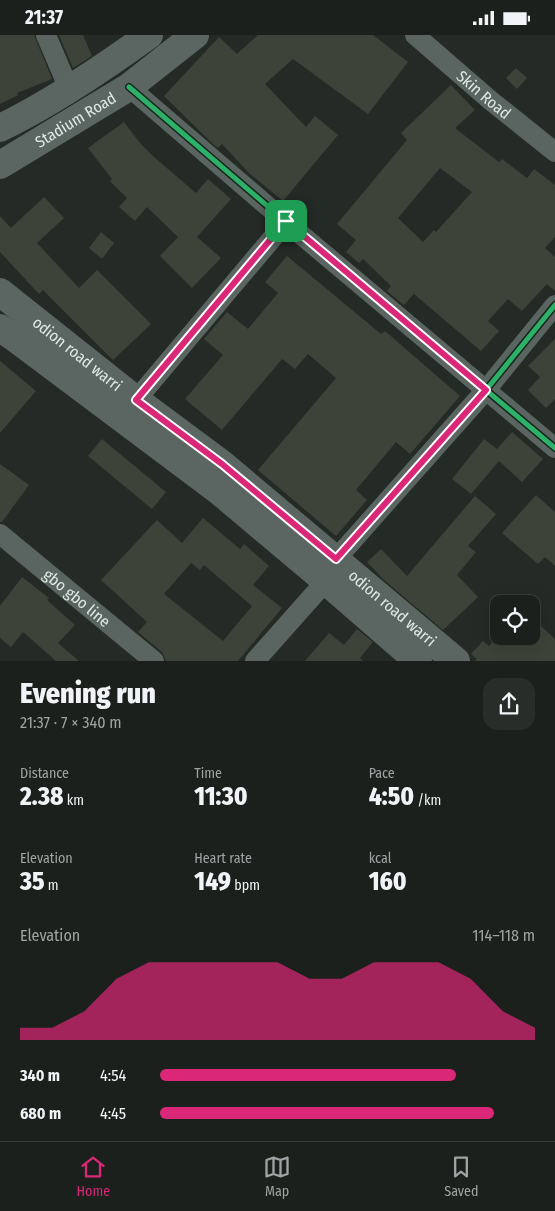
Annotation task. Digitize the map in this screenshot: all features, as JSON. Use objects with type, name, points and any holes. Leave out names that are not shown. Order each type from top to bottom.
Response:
[{"type":"main road","name":"Stadium Road","points":[[0,128],[34,111],[149,35]]},
{"type":"main road","name":"Stadium Road","points":[[0,165],[129,87],[195,35]]},
{"type":"main road","name":"odion road warri","points":[[0,292],[136,400],[222,464],[331,570],[418,661]]},
{"type":"main road","name":"odion road warri","points":[[0,328],[219,491],[456,661]]},
{"type":"street","points":[[46,35],[68,89]]},
{"type":"street","name":"Skin Road","points":[[414,35],[490,101],[555,152]]},
{"type":"street","points":[[129,87],[555,448]]},
{"type":"street","points":[[136,400],[286,221]]},
{"type":"street","points":[[255,661],[486,390],[555,305]]},
{"type":"street","name":"gbo gbo line","points":[[0,534],[154,661]]},
{"type":"building","points":[[0,35],[34,35],[52,79],[17,93],[18,95],[0,104]]},
{"type":"building","points":[[59,35],[83,35],[92,56],[73,68]]},
{"type":"building","points":[[258,35],[373,35],[408,62],[368,114],[293,59],[265,84],[306,127],[315,116],[338,135],[283,201],[249,173],[222,144],[218,148],[215,146],[164,96],[219,37],[237,54]]},
{"type":"building","points":[[516,68],[527,78],[517,89],[506,78]]},
{"type":"building","points":[[451,85],[475,110],[455,128],[499,162],[502,159],[527,178],[534,169],[555,185],[555,237],[545,248],[555,257],[555,291],[547,284],[522,311],[508,299],[488,321],[499,331],[481,351],[414,294],[404,305],[387,291],[391,286],[363,259],[359,263],[346,252],[356,240],[337,224],[407,140],[401,133]],"holes":[[[440,168],[472,192],[436,232],[434,230],[423,242],[398,218]]]},
{"type":"building","points":[[124,122],[140,143],[154,157],[196,193],[208,179],[231,199],[197,237],[221,258],[192,288],[160,256],[178,237],[147,207],[135,221],[119,207],[127,198],[110,181],[112,179],[88,148]]},
{"type":"building","points":[[44,197],[64,218],[37,243],[79,288],[97,270],[151,324],[113,360],[43,290],[39,294],[0,252],[0,216],[11,228]]},
{"type":"building","points":[[101,232],[114,243],[102,259],[89,248]]},
{"type":"building","points":[[287,256],[381,334],[385,331],[460,396],[410,454],[396,442],[356,490],[367,500],[336,536],[258,470],[336,378],[308,354],[295,369],[282,359],[222,430],[185,399],[223,355],[204,339],[227,312],[248,329],[278,293],[265,282]]},
{"type":"building","points":[[555,339],[555,399],[546,408],[528,390],[540,377],[528,366]]},
{"type":"building","points":[[0,361],[36,391],[0,433]]},
{"type":"building","points":[[512,432],[543,459],[522,482],[499,461],[471,494],[452,479],[484,439],[497,449]]},
{"type":"building","points":[[102,439],[166,492],[152,509],[88,456]]},
{"type":"building","points":[[0,464],[29,485],[2,522],[0,522]]},
{"type":"building","points":[[536,495],[555,512],[555,566],[545,557],[538,564],[502,533]]},
{"type":"building","points":[[475,496],[496,514],[468,546],[476,552],[457,575],[478,597],[443,630],[384,580],[367,562],[381,549],[407,576]]},
{"type":"building","points":[[203,518],[240,549],[244,544],[269,566],[253,585],[282,608],[238,661],[166,661],[162,652],[138,632],[147,622],[101,580],[157,520],[182,543]],"holes":[[[191,563],[200,570],[204,565],[252,606],[223,641],[164,594]]]},
{"type":"building","points":[[22,577],[49,598],[47,600],[75,625],[58,643],[79,661],[56,661],[23,632],[11,647],[0,638],[0,606]]},
{"type":"building","points":[[540,625],[555,639],[555,661],[475,661],[477,659],[471,654],[483,641],[489,646],[540,645]]},
{"type":"building","points":[[357,629],[373,642],[360,658],[363,661],[305,661],[329,633],[344,645]]},
{"type":"cycle path","points":[[129,87],[555,448]]},
{"type":"cycle path","points":[[136,400],[286,222]]},
{"type":"cycle path","points":[[336,559],[486,390],[555,305]]},
{"type":"route","points":[[286,221],[486,390],[336,559],[222,464],[136,400],[286,221]]}]
